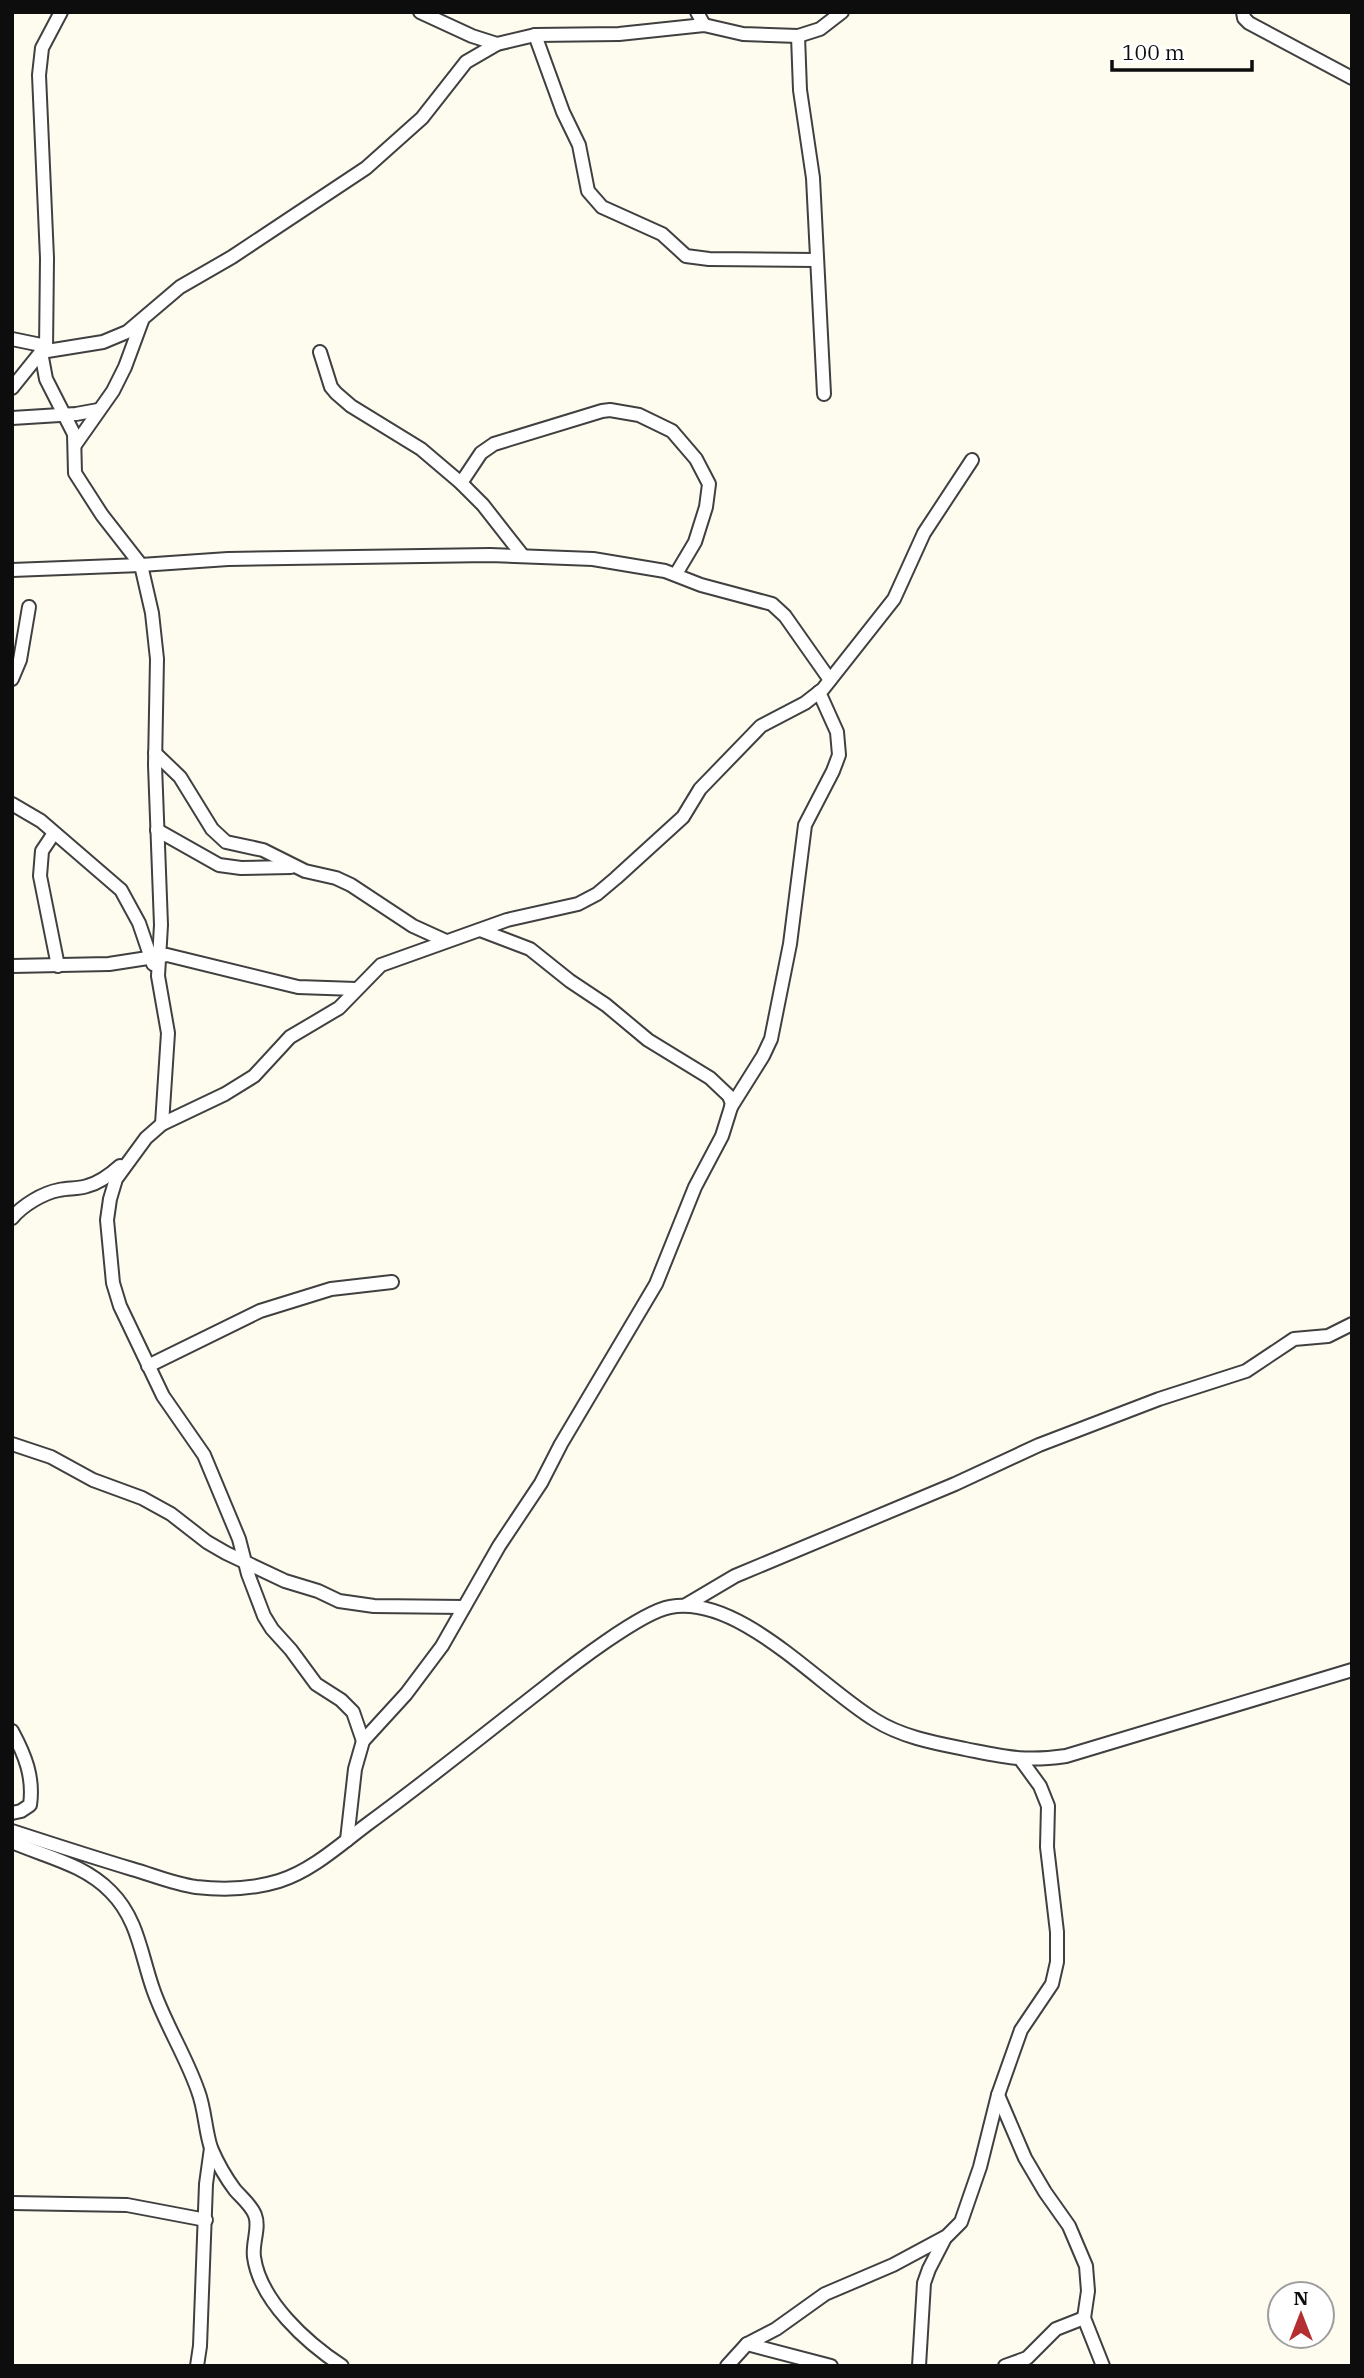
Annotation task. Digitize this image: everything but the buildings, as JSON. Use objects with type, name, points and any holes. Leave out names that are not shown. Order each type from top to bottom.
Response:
[{"type":"street","points":[[61,12],[42,48],[39,75],[47,258],[44,349],[46,379],[74,434],[77,476],[102,514],[142,565],[152,612],[157,659],[155,753],[161,925],[155,957]]},
{"type":"street","points":[[420,12],[472,36],[497,44]]},
{"type":"street","points":[[697,12],[704,25]]},
{"type":"street","points":[[12,339],[44,349],[64,349],[116,338],[180,287],[232,257],[366,168],[422,118],[466,62],[497,44],[535,35],[619,34],[704,25],[743,34],[797,36],[820,29],[842,12]]},
{"type":"street","points":[[1243,12],[1244,19],[1250,23],[1352,78]]},
{"type":"street","points":[[535,35],[563,113],[579,145],[588,191],[602,207],[662,234],[686,256],[709,259],[816,260]]},
{"type":"street","points":[[797,36],[801,100],[813,178],[824,394]]},
{"type":"street","points":[[75,446],[113,391],[125,368],[143,318]]},
{"type":"street","points":[[12,388],[44,349]]},
{"type":"street","points":[[320,352],[331,387],[336,393],[351,406],[421,449],[461,483],[483,505],[523,556]]},
{"type":"street","points":[[12,431],[14,418],[98,410]]},
{"type":"street","points":[[461,483],[481,453],[494,444],[602,411],[639,415],[672,431],[696,459],[709,484],[706,507],[695,542],[676,574]]},
{"type":"street","points":[[363,1741],[357,1719],[348,1706],[316,1684],[272,1629],[258,1602],[229,1513],[204,1455],[163,1396],[120,1306],[113,1283],[107,1220],[116,1179],[130,1157],[162,1124],[246,1082],[290,1037],[339,1008],[381,965],[507,920],[579,904],[597,894],[665,835],[682,817],[700,789],[761,726],[805,703],[830,680],[894,599],[924,533],[972,460]]},
{"type":"street","points":[[12,570],[228,559],[523,556],[593,559],[676,574],[701,585],[772,604],[785,616],[830,680]]},
{"type":"street","points":[[12,679],[20,660],[29,607]]},
{"type":"street","points":[[347,1840],[353,1779],[363,1741],[424,1671],[442,1646],[511,1526],[541,1483],[561,1444],[656,1284],[695,1187],[722,1136],[731,1107],[771,1039],[790,944],[805,825],[839,755],[837,732],[819,692]]},
{"type":"street","points":[[155,753],[180,777],[220,838],[236,845],[263,850],[297,867],[336,878],[413,926],[446,941]]},
{"type":"street","points":[[12,804],[41,821],[121,890],[155,957],[168,1033],[162,1124]]},
{"type":"street","points":[[157,831],[219,864],[241,868],[297,867]]},
{"type":"street","points":[[54,833],[42,851],[40,876],[58,966]]},
{"type":"street","points":[[480,930],[530,949],[648,1040],[710,1078],[730,1098],[731,1107]]},
{"type":"street","points":[[12,966],[109,964],[173,956],[238,974],[298,986],[356,989]]},
{"type":"street","points":[[12,1217],[19,1209],[50,1193],[82,1188],[102,1180],[130,1157]]},
{"type":"street","points":[[148,1366],[260,1311],[283,1303],[331,1289],[392,1282]]},
{"type":"street","points":[[686,1605],[735,1576],[955,1484],[1039,1445],[1159,1399],[1246,1371],[1294,1339],[1328,1336],[1352,1324]]},
{"type":"street","points":[[12,1444],[51,1457],[93,1480],[150,1503],[171,1514],[207,1542],[285,1581],[347,1603],[464,1607]]},
{"type":"street","points":[[12,1831],[183,1885],[237,1888],[282,1880],[308,1867],[347,1840],[557,1677],[628,1628],[661,1609],[686,1605],[723,1613],[745,1624],[877,1721],[944,1746],[1021,1760],[1066,1756],[1352,1670]]},
{"type":"street","points":[[12,1731],[28,1765],[31,1796],[30,1805],[12,1813]]},
{"type":"street","points":[[919,2366],[924,2283],[936,2254],[966,2213],[998,2095],[1021,2030],[1052,1984],[1057,1962],[1057,1932],[1047,1847],[1048,1806],[1040,1786],[1021,1760]]},
{"type":"street","points":[[12,1842],[85,1872],[107,1887],[121,1904],[141,1943],[153,1991],[199,2093],[211,2148],[227,2178],[256,2217],[254,2256],[262,2281],[298,2332],[342,2366]]},
{"type":"street","points":[[998,2095],[1025,2158],[1069,2226],[1086,2266],[1088,2291],[1084,2318],[1103,2366]]},
{"type":"street","points":[[197,2366],[206,2184],[211,2148]]},
{"type":"street","points":[[12,2203],[127,2205],[206,2220]]},
{"type":"street","points":[[727,2366],[747,2344],[789,2320],[825,2294],[875,2274],[947,2236]]},
{"type":"street","points":[[1005,2366],[1027,2358],[1056,2329],[1084,2318]]},
{"type":"street","points":[[747,2344],[831,2366]]}]
